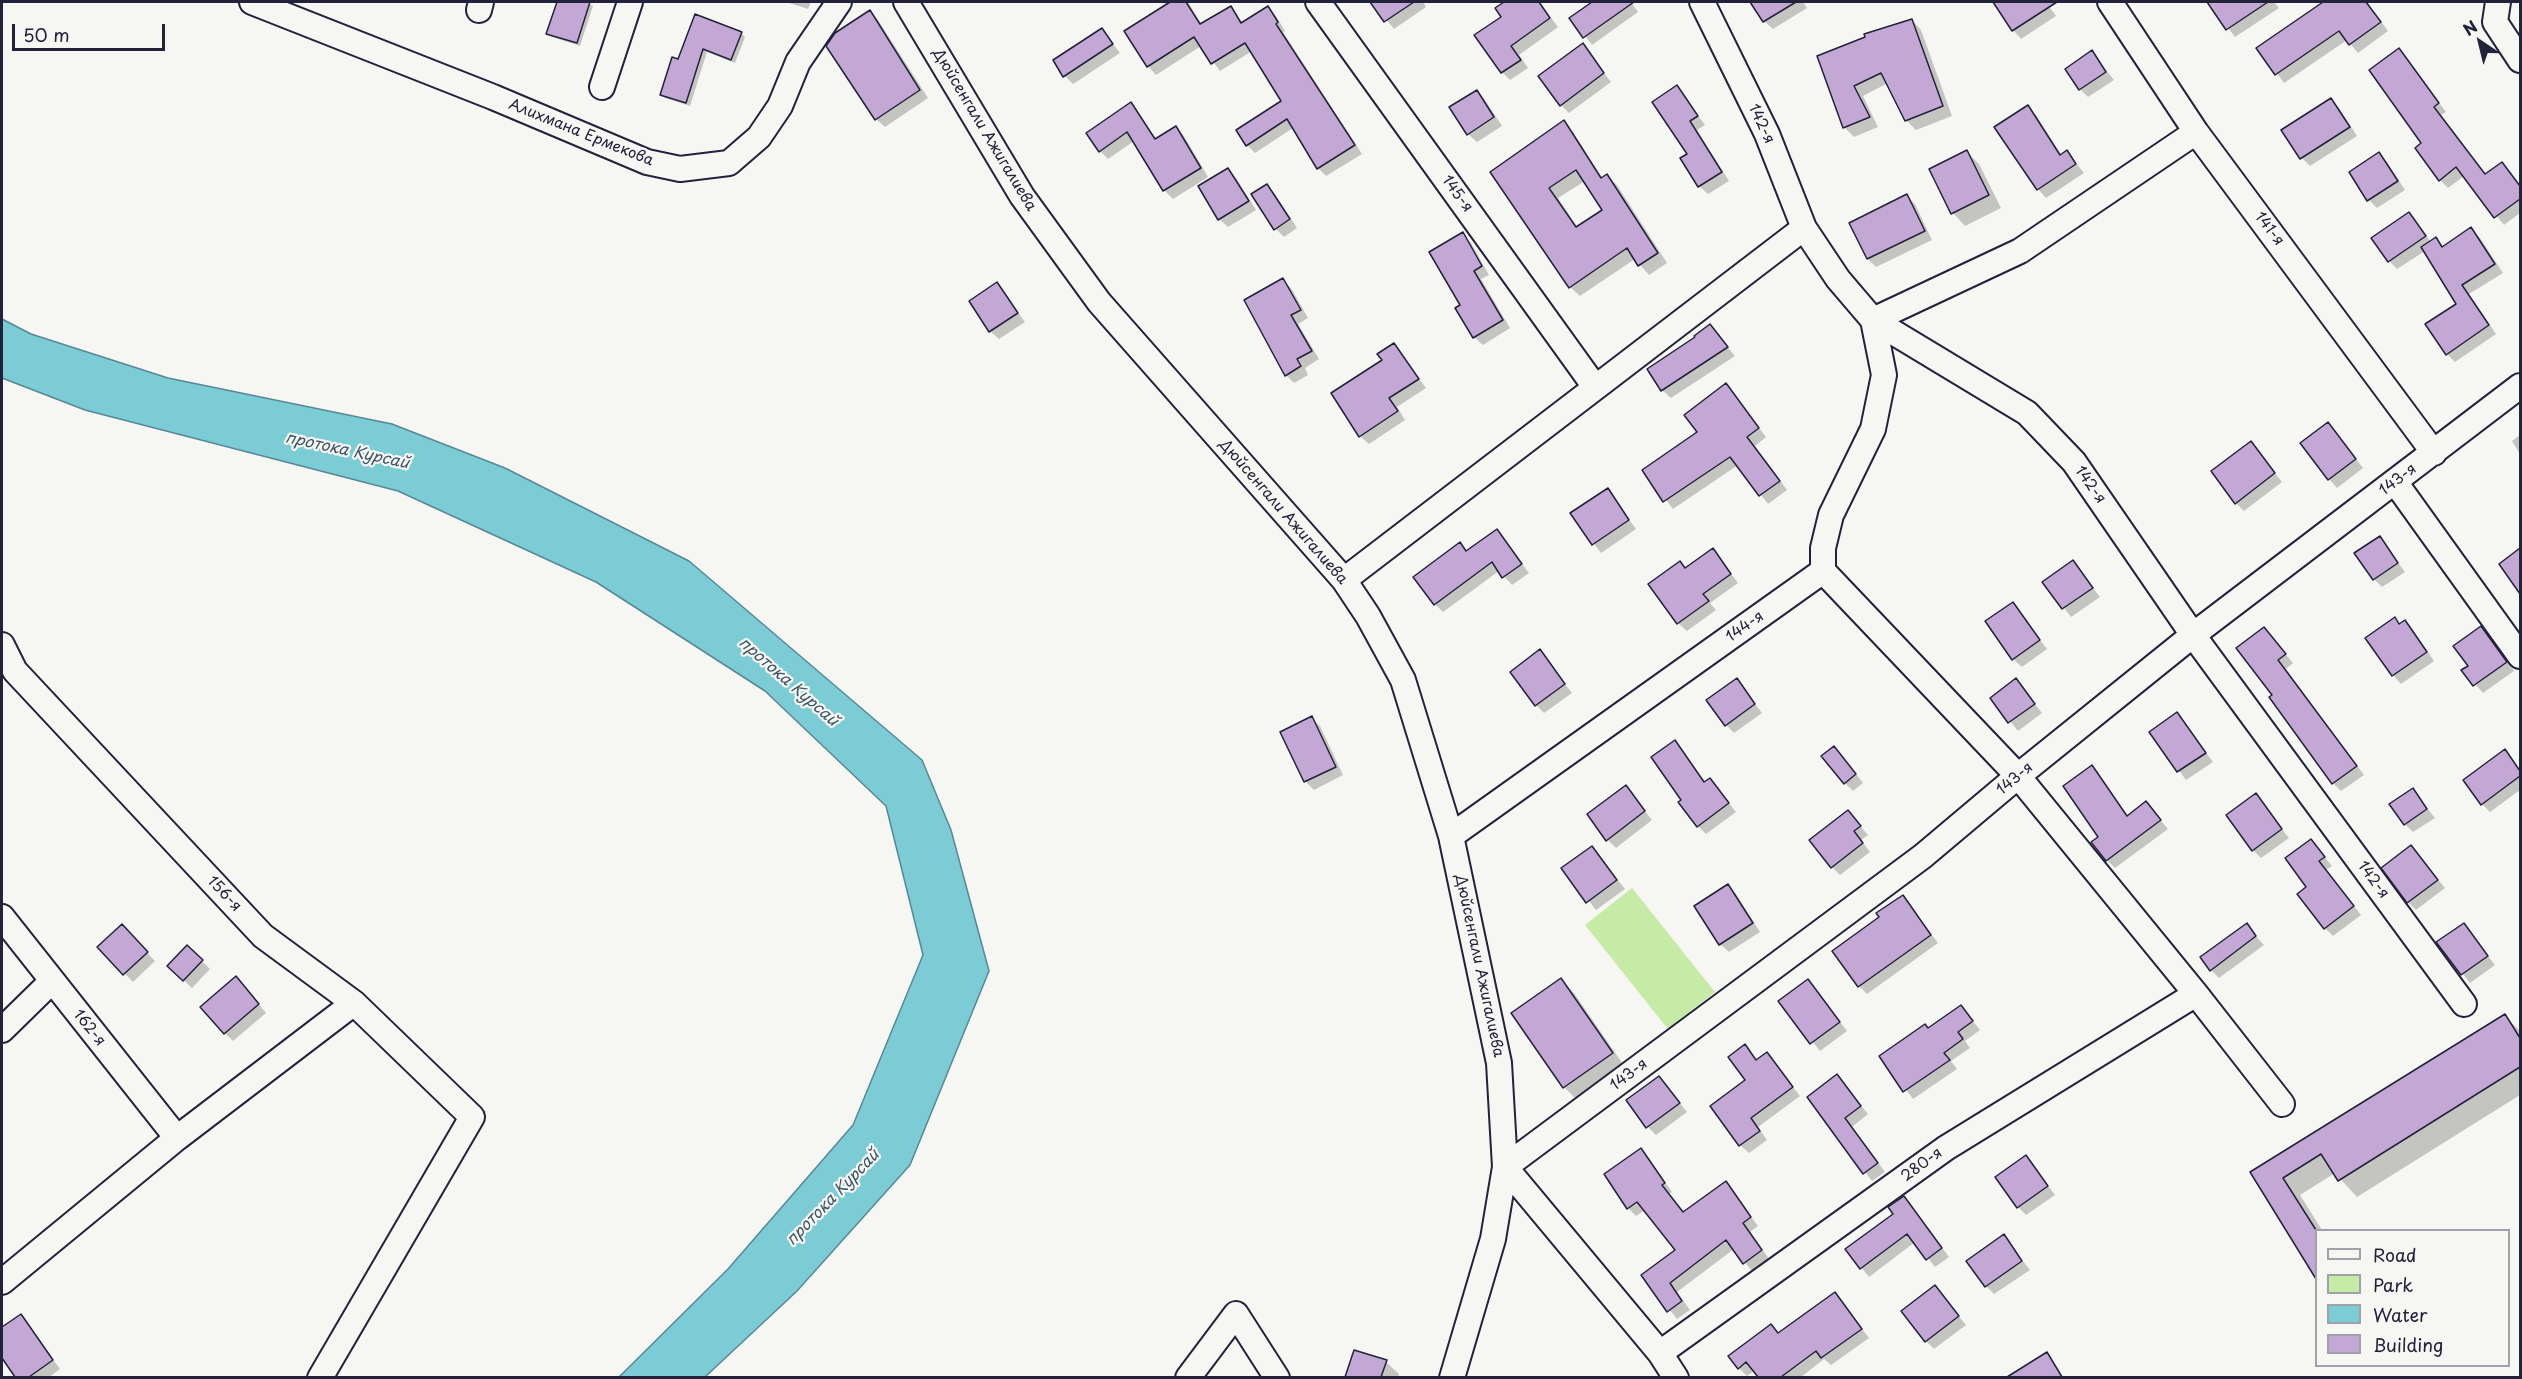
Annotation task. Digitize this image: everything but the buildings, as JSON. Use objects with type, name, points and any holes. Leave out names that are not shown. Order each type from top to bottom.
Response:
[{"type":"street","name":"Алихмана Ермекова","points":[[252,2],[493,96],[647,162],[680,169],[729,163],[759,138],[780,106],[798,62],[839,2]]},
{"type":"street","points":[[602,87],[630,2]]},
{"type":"street","name":"Дюйсенгали Ажигалиева","points":[[906,2],[1022,196],[1099,302],[1344,580],[1368,616],[1403,680],[1451,836],[1499,1063],[1506,1167],[1493,1239],[1452,1377]]},
{"type":"street","name":"145-я","points":[[1318,2],[1595,387]]},
{"type":"street","name":"142-я","points":[[1702,2],[1767,134],[1804,228],[1838,279],[1873,320],[2027,413],[2074,462],[2193,634],[2464,1004]]},
{"type":"street","name":"141-я","points":[[2110,2],[2196,132],[2434,453]]},
{"type":"street","points":[[2498,2],[2495,22],[2520,60]]},
{"type":"street","points":[[2196,132],[2020,251],[1873,320],[1884,375],[1873,429],[1831,515],[1823,549],[1823,571],[2018,776],[2196,994],[2282,1104]]},
{"type":"street","points":[[1344,580],[1804,228]]},
{"type":"street","name":"143-я","points":[[1506,1167],[1923,856],[2193,634],[2520,386]]},
{"type":"street","points":[[2395,482],[2520,656]]},
{"type":"street","name":"144-я","points":[[1451,836],[1823,571]]},
{"type":"street","name":"156-я","points":[[2,645],[8,677],[263,936],[354,1003],[472,1117],[321,1377]]},
{"type":"street","name":"162-я","points":[[2,917],[177,1138]]},
{"type":"street","points":[[2,1030],[52,981]]},
{"type":"street","name":"280-я","points":[[1660,1353],[1946,1148],[2196,994]]},
{"type":"street","points":[[2,1282],[177,1138],[354,1003]]},
{"type":"street","points":[[1506,1167],[1660,1353],[1676,1377]]},
{"type":"street","points":[[1188,1377],[1236,1314],[1277,1377]]},
{"type":"green space","points":[[1632,888],[1715,992],[1668,1029],[1585,925]]},
{"type":"water","name":"протока Курсай","points":[[2,319],[31,334],[168,378],[392,424],[505,468],[689,561],[922,760],[951,830],[989,971],[910,1165],[797,1291],[705,1377],[619,1377],[728,1269],[853,1125],[923,955],[886,806],[765,691],[596,582],[398,491],[85,410],[2,378]]}]
